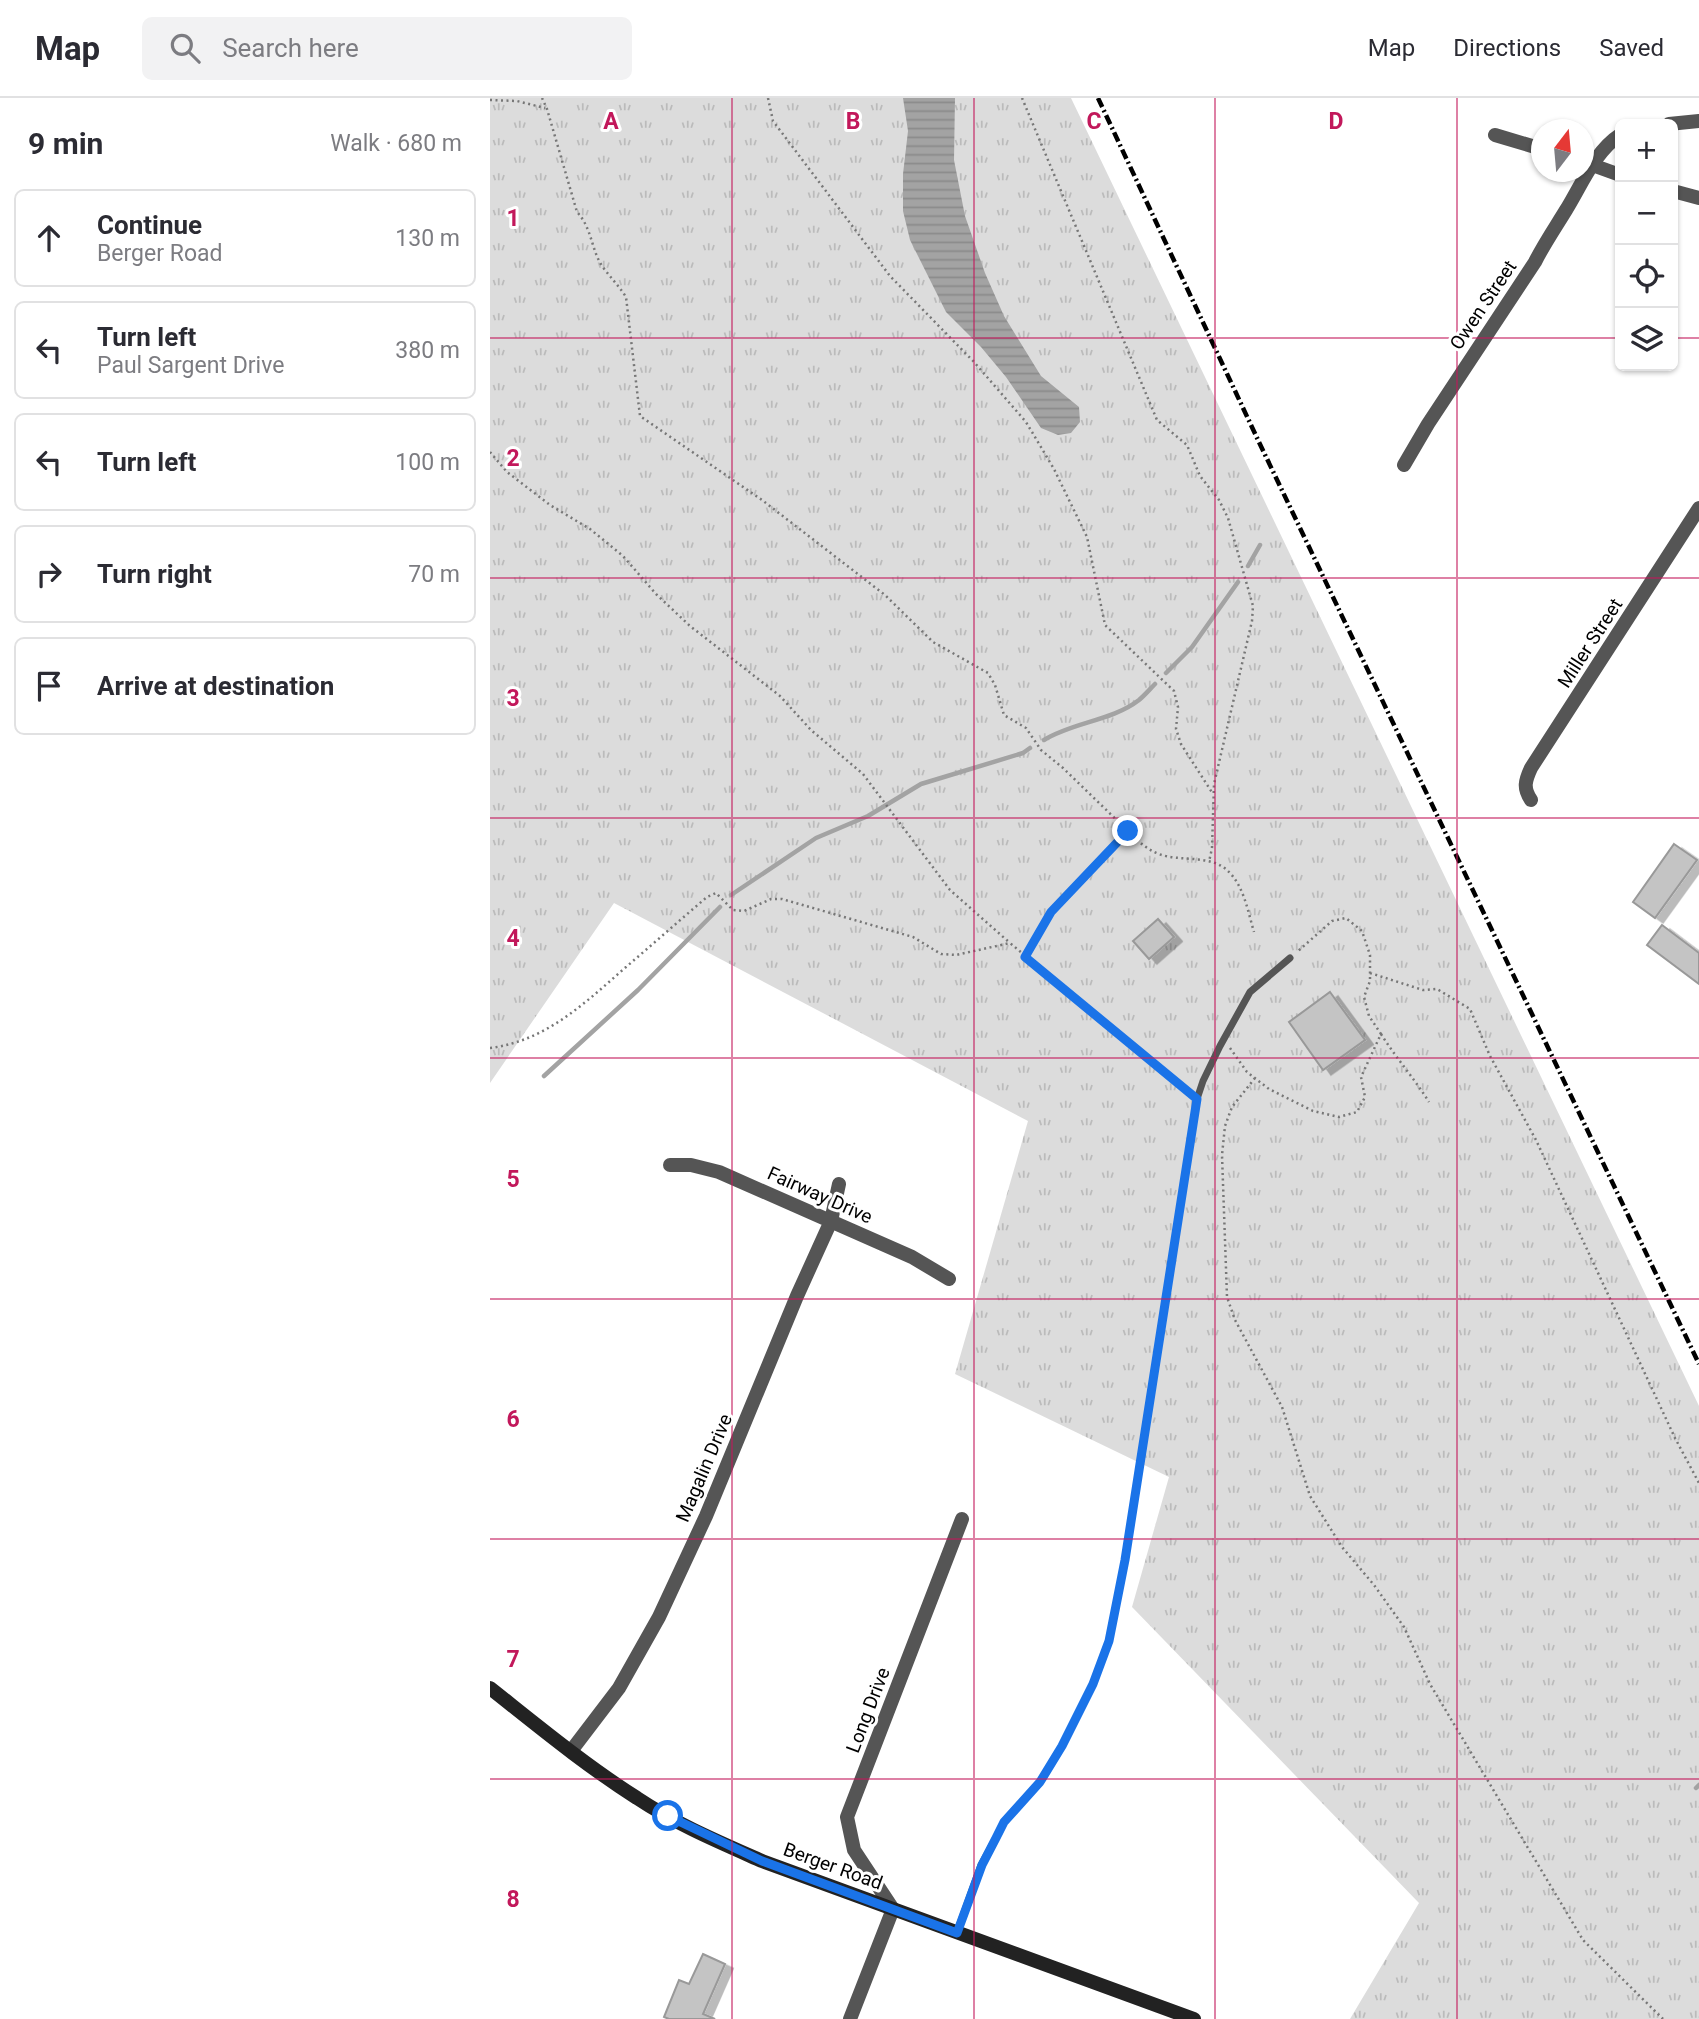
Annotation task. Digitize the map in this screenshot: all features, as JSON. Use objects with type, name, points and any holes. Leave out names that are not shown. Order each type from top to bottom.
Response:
[{"type":"street","points":[[1678,123],[1699,121]]},
{"type":"street","points":[[1495,135],[1531,146]]},
{"type":"street","name":"Owen Street","points":[[1594,158],[1615,139]]},
{"type":"street","points":[[1594,166],[1615,173]]},
{"type":"street","name":"Owen Street","points":[[1405,465],[1428,424],[1535,262],[1578,182]]},
{"type":"street","points":[[1678,192],[1699,198]]},
{"type":"street","name":"Miller Street","points":[[1531,800],[1526,792],[1525,781],[1531,768],[1699,508]]},
{"type":"street","name":"Fairway Drive","points":[[670,1165],[691,1165],[719,1172],[912,1257],[949,1279]]},
{"type":"street","name":"Magalin Drive","points":[[571,1751],[619,1688],[659,1618],[706,1516],[831,1221],[839,1184]]},
{"type":"street","name":"Long Drive","points":[[893,1909],[854,1850],[847,1817],[962,1519]]},
{"type":"street","name":"Berger Road","points":[[490,1688],[636,1798],[706,1836],[762,1861],[1194,2019]]},
{"type":"street","points":[[850,2019],[893,1909]]},
{"type":"lane","points":[[957,1933],[982,1865],[1004,1822],[1040,1782],[1062,1746],[1093,1684],[1109,1641],[1125,1560],[1197,1099],[1203,1081],[1250,992],[1290,958]]},
{"type":"path","points":[[542,98],[577,212],[585,220],[601,265],[626,298],[640,416],[762,500],[885,595],[933,642],[988,673],[995,685],[1003,715],[1026,728],[1041,750],[1143,846],[1161,855],[1209,862],[1228,870],[1244,897],[1254,932]]},
{"type":"path","points":[[768,98],[773,121],[890,276],[974,362],[1026,422],[1054,469],[1087,537],[1105,625],[1174,691],[1181,744],[1213,794]]},
{"type":"path","points":[[1022,98],[1157,420],[1187,445],[1200,475],[1219,500],[1228,518],[1253,606],[1252,621],[1213,794],[1212,848],[1209,862]]},
{"type":"path","points":[[490,100],[517,101],[547,109]]},
{"type":"path","points":[[490,452],[507,472],[550,505],[590,528],[623,556],[656,594],[690,626],[780,696],[811,730],[863,774],[950,890],[1025,957],[1197,1099]]},
{"type":"path","points":[[1025,957],[1051,912],[1128,831]]},
{"type":"path","points":[[490,1048],[506,1046],[540,1033],[567,1018],[707,897],[716,893],[733,909],[744,911],[771,899],[782,899],[913,937],[941,954],[956,955],[1010,943]]},
{"type":"path","points":[[1290,958],[1332,921],[1346,918],[1362,931],[1370,955],[1370,981],[1364,997],[1369,1016],[1429,1102]]},
{"type":"path","points":[[1370,973],[1423,990],[1437,989],[1470,1009],[1490,1056],[1536,1140],[1675,1438],[1699,1483]]},
{"type":"path","points":[[1224,1040],[1247,1072],[1269,1089],[1313,1111],[1339,1117],[1357,1112],[1365,1097],[1362,1077],[1381,1034]]},
{"type":"path","points":[[1255,1078],[1232,1107],[1225,1126],[1222,1155],[1227,1297],[1235,1320],[1282,1406],[1310,1496],[1342,1547],[1404,1627],[1430,1684],[1583,1940],[1663,2019]]},
{"type":"green space","points":[[490,98],[1071,98],[1699,1406],[1699,2019],[1350,2019],[1419,1903],[1132,1607],[1169,1477],[955,1374],[1028,1121],[614,903],[490,1083]]},
{"type":"shaded area","points":[[903,98],[955,98],[954,160],[965,216],[1004,316],[1041,376],[1079,407],[1080,422],[1071,433],[1058,435],[1041,428],[1006,377],[946,312],[910,240],[903,211],[903,174],[908,131]]},
{"type":"building","points":[[1674,844],[1697,860],[1655,918],[1633,902]]},
{"type":"building","points":[[1158,919],[1174,937],[1149,959],[1133,941]]},
{"type":"building","points":[[1662,925],[1699,953],[1699,984],[1647,945]]},
{"type":"building","points":[[1330,992],[1365,1040],[1323,1070],[1289,1022]]},
{"type":"building","points":[[703,1954],[725,1964],[703,2014],[715,2019],[664,2017],[679,1980],[689,1984]]},
{"type":"waterway","points":[[1248,566],[1260,545]]},
{"type":"waterway","points":[[1166,673],[1192,647],[1238,582]]},
{"type":"waterway","points":[[1044,740],[1067,729],[1117,713],[1139,700],[1155,684]]},
{"type":"waterway","points":[[731,895],[816,838],[868,816],[921,784],[1023,753],[1030,748]]},
{"type":"waterway","points":[[544,1076],[638,990],[720,907]]},
{"type":"waterway","points":[[1696,1788],[1699,1785]]},
{"type":"railway","points":[[1098,98],[1258,440],[1699,1364]]},
{"type":"route","points":[[668,1816],[762,1861],[957,1933],[982,1865],[1004,1822],[1040,1782],[1062,1746],[1093,1684],[1109,1641],[1125,1560],[1197,1099],[1025,957],[1051,912],[1128,831]]}]
